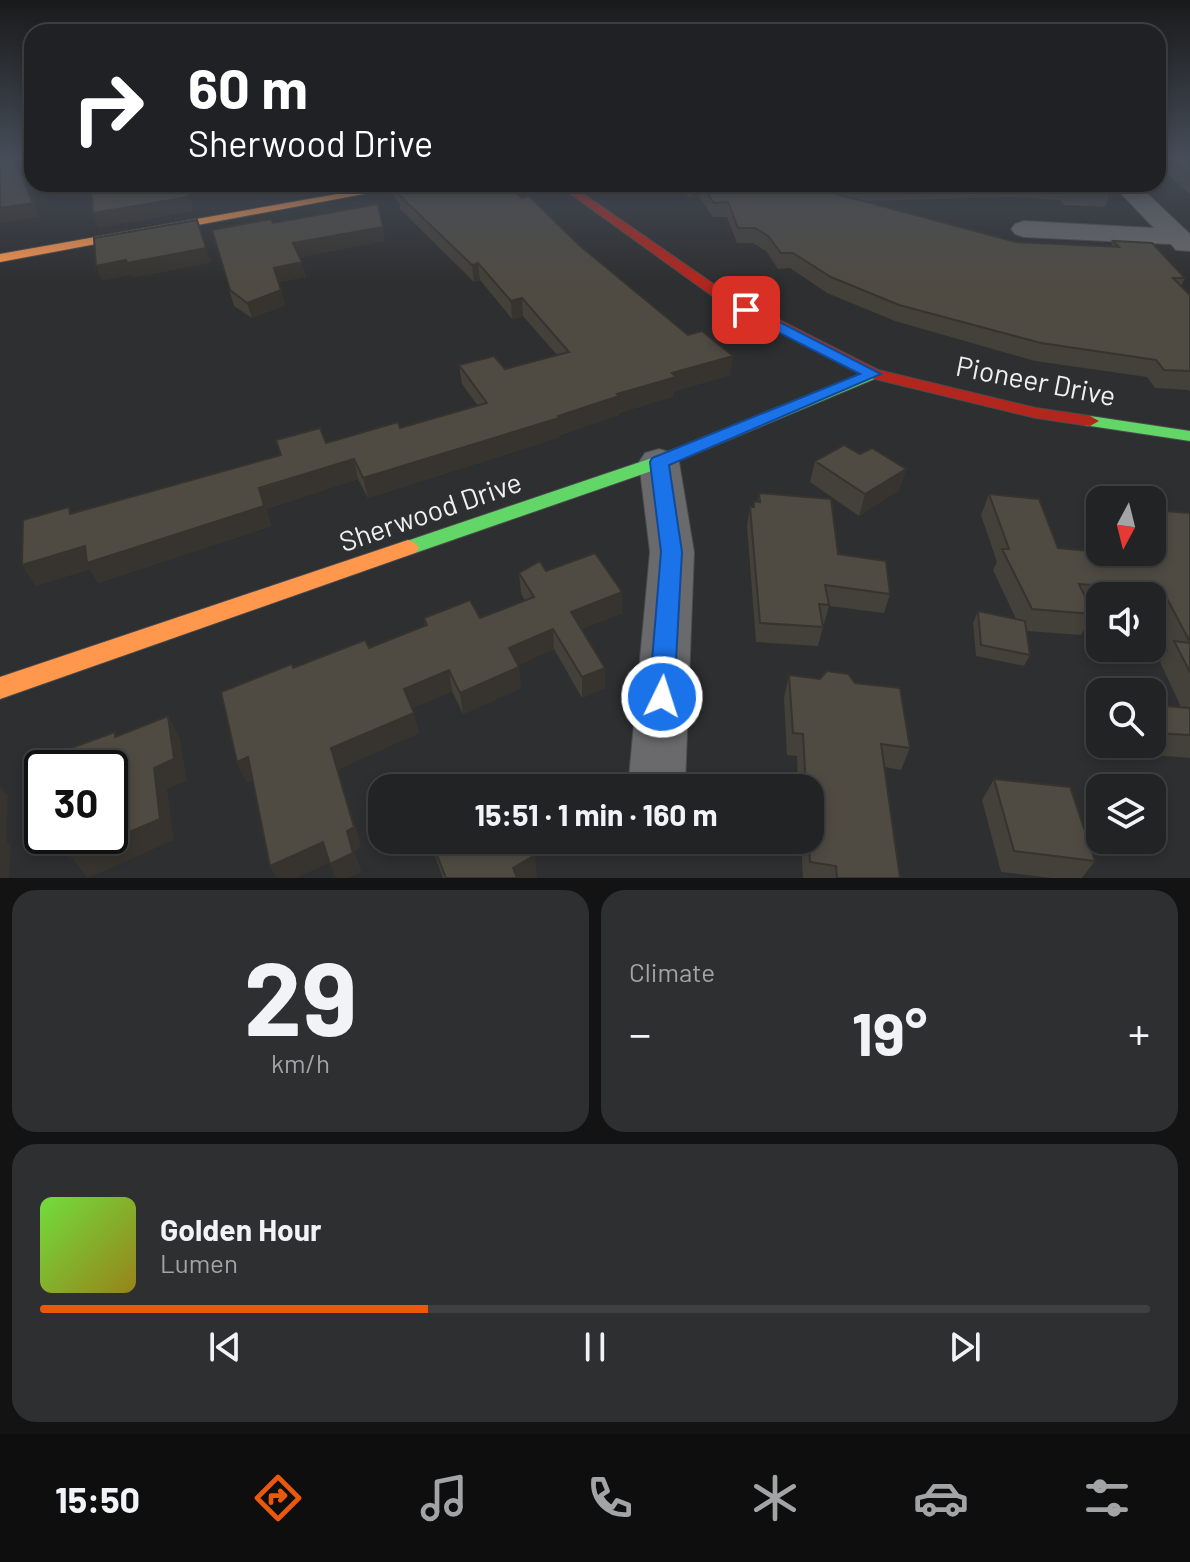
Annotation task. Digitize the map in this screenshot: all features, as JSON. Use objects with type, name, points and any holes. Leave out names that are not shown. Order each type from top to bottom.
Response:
[{"type":"street","points":[[0,258],[323,200]]},
{"type":"street","name":"Pioneer Drive","points":[[585,200],[723,297],[873,374],[1036,413],[1190,436]]},
{"type":"street","points":[[1140,200],[1184,243]]},
{"type":"street","points":[[1024,229],[1184,243]]},
{"type":"street","name":"Sherwood Drive","points":[[0,688],[659,462],[873,374]]},
{"type":"street","points":[[657,774],[672,552],[659,462]]},
{"type":"building","points":[[0,200],[32,200],[33,203],[0,208]]},
{"type":"building","points":[[92,200],[171,200],[93,213]]},
{"type":"building","points":[[404,200],[533,200],[579,245],[688,335],[702,331],[733,356],[672,373],[676,377],[617,394],[619,396],[559,418],[363,478],[354,459],[259,488],[264,506],[87,563],[85,546],[22,565],[23,520],[69,507],[70,514],[281,455],[276,440],[320,428],[326,443],[398,422],[400,428],[487,403],[459,365],[494,356],[505,369],[569,352],[522,298],[511,301],[478,263],[472,265]]},
{"type":"building","points":[[712,200],[859,200],[1016,242],[1119,247],[1113,241],[1152,243],[1185,278],[1173,278],[1190,295],[1190,371],[1164,370],[1156,360],[1041,343],[899,305],[831,277],[793,253],[781,253],[768,236],[755,228],[738,228],[728,202],[714,203]]},
{"type":"building","points":[[378,204],[383,227],[293,243],[302,262],[274,268],[281,290],[247,303],[230,290],[212,230],[271,219],[273,223]]},
{"type":"building","points":[[197,220],[206,248],[96,266],[94,238]]},
{"type":"building","points":[[844,445],[860,454],[872,448],[906,469],[865,494],[815,461]]},
{"type":"building","points":[[759,493],[831,499],[838,554],[886,561],[890,594],[825,585],[829,605],[819,604],[823,627],[760,623],[750,507],[754,507],[754,501],[760,502]]},
{"type":"building","points":[[989,494],[1039,499],[1058,548],[1086,551],[1086,566],[1166,566],[1166,511],[1190,513],[1190,642],[1166,597],[1166,582],[1086,582],[1086,585],[1079,584],[1086,599],[1086,613],[1032,609],[1002,549],[1009,549]]},
{"type":"building","points":[[595,553],[622,592],[571,612],[605,668],[582,677],[553,629],[509,648],[519,667],[460,693],[449,670],[404,689],[414,713],[331,748],[354,827],[347,831],[353,853],[330,864],[323,842],[270,866],[248,757],[237,762],[221,692],[365,640],[369,648],[427,625],[424,618],[470,600],[480,618],[534,597],[519,573],[540,561],[546,571]]},
{"type":"building","points":[[978,611],[1025,621],[1030,655],[981,645]]},
{"type":"building","points":[[1174,641],[1190,643],[1190,672]]},
{"type":"building","points":[[827,671],[848,674],[855,683],[900,688],[910,748],[881,744],[900,878],[837,878],[836,866],[810,862],[810,854],[824,854],[824,774],[805,774],[803,734],[793,733],[789,675],[820,679]]},
{"type":"building","points":[[1166,706],[1190,708],[1190,735],[1166,734]]},
{"type":"building","points":[[168,716],[174,759],[154,768],[160,819],[128,833],[128,750],[66,750],[115,732],[115,737]]},
{"type":"building","points":[[994,779],[1070,787],[1086,834],[1086,854],[1093,854],[1095,861],[1014,851]]},
{"type":"building","points":[[437,854],[535,855],[513,868],[517,878],[446,878]]},
{"type":"traffic: fast","points":[[408,548],[659,462],[873,374]]},
{"type":"traffic: fast","points":[[1090,421],[1190,436]]},
{"type":"traffic: slow","points":[[0,258],[323,200]]},
{"type":"traffic: slow","points":[[0,688],[408,548]]},
{"type":"traffic: jam","points":[[585,200],[723,297],[873,374],[1036,413],[1090,421]]},
{"type":"route","points":[[662,697],[672,552],[659,462],[873,374],[746,310]]}]
